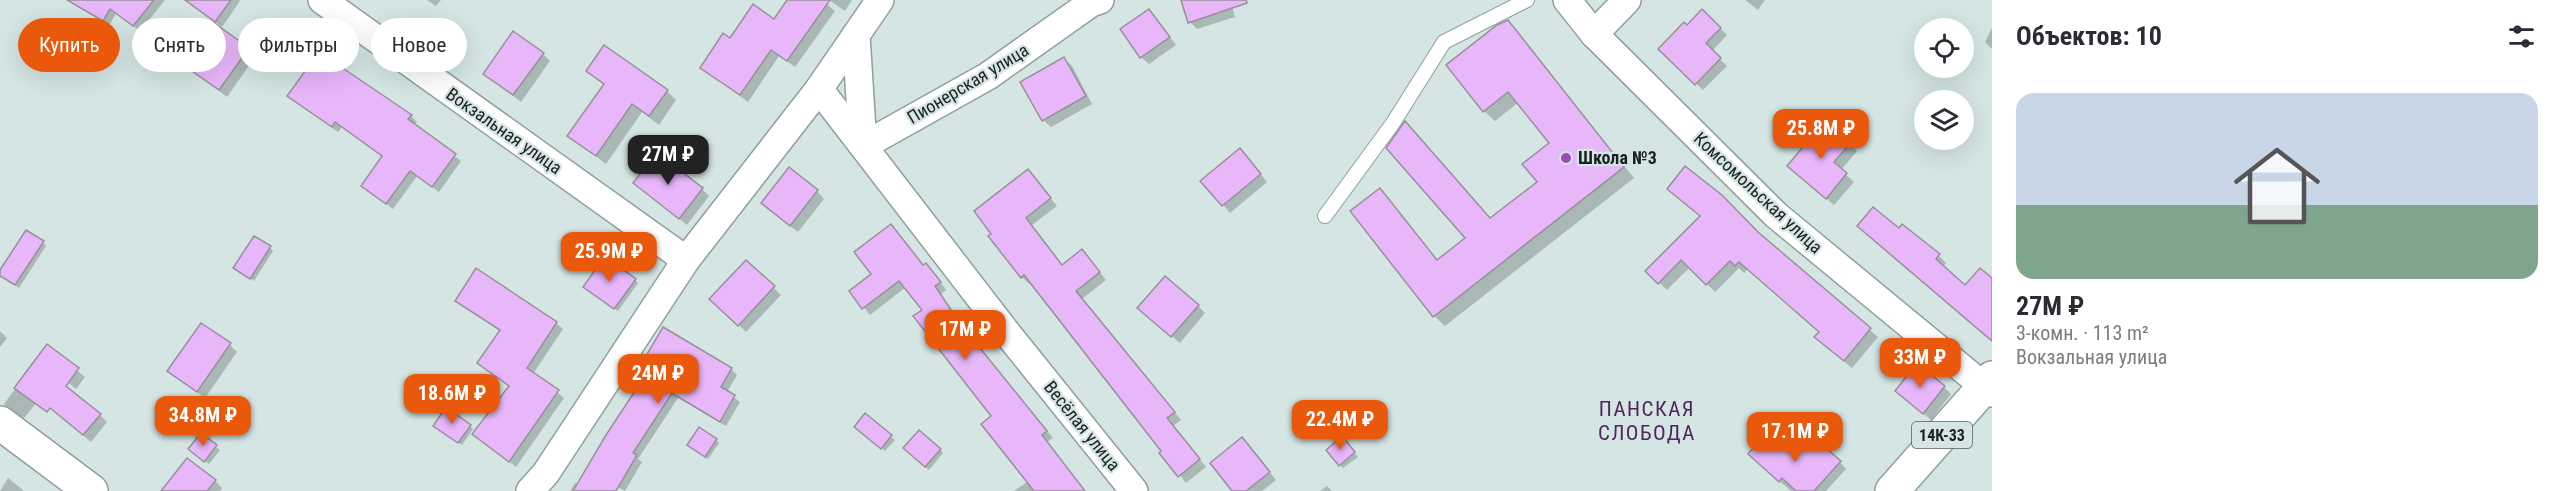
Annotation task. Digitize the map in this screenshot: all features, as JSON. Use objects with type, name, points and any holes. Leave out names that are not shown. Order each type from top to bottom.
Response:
[{"type":"main road","name":"14К-33","points":[[1892,491],[1989,386]]},
{"type":"main road","points":[[0,423],[91,491]]},
{"type":"street","name":"Вокзальная улица","points":[[322,0],[686,260]]},
{"type":"street","points":[[530,491],[546,473],[686,260],[819,89],[880,0]]},
{"type":"street","name":"Пионерская улица","points":[[863,146],[988,76],[1092,3],[1100,0]]},
{"type":"street","name":"Комсомольская улица","points":[[1567,0],[1594,34],[1776,215],[1989,386]]},
{"type":"street","points":[[1594,34],[1627,0]]},
{"type":"street","points":[[856,35],[863,146]]},
{"type":"street","points":[[819,89],[863,146]]},
{"type":"street","name":"Весёлая улица","points":[[863,146],[1007,333],[1134,491]]},
{"type":"lane","points":[[1325,216],[1393,123],[1444,42],[1527,0]]},
{"type":"building","points":[[67,0],[154,0],[139,18],[132,18],[132,25],[110,9],[105,18],[98,18]]},
{"type":"building","points":[[185,0],[231,0],[218,18],[210,18]]},
{"type":"building","points":[[787,0],[830,0],[787,61],[771,50],[740,95],[700,68],[723,33],[730,38],[753,4],[774,19]]},
{"type":"building","points":[[1181,0],[1246,0],[1247,3],[1188,23]]},
{"type":"building","points":[[1149,9],[1170,37],[1140,58],[1120,29]]},
{"type":"building","points":[[1702,9],[1721,28],[1706,43],[1721,58],[1695,85],[1658,49],[1684,22],[1687,25]]},
{"type":"building","points":[[1508,20],[1624,167],[1433,317],[1350,211],[1380,188],[1437,260],[1465,238],[1386,148],[1405,121],[1490,218],[1537,182],[1522,164],[1549,143],[1508,92],[1483,112],[1446,65],[1497,25]]},
{"type":"building","points":[[226,31],[238,40],[238,63],[219,90],[193,72],[226,72]]},
{"type":"building","points":[[513,31],[544,53],[513,95],[483,74]]},
{"type":"building","points":[[604,45],[668,90],[649,116],[632,104],[596,156],[567,136],[604,84],[586,71]]},
{"type":"building","points":[[1064,57],[1086,96],[1042,121],[1020,82]]},
{"type":"building","points":[[304,72],[349,72],[412,115],[408,119],[456,154],[432,187],[410,171],[386,204],[361,186],[382,156],[335,122],[332,127],[287,96]]},
{"type":"building","points":[[1825,121],[1851,143],[1834,162],[1847,173],[1826,199],[1787,166]]},
{"type":"building","points":[[1240,148],[1261,174],[1222,206],[1200,181]]},
{"type":"building","points":[[657,153],[703,188],[679,219],[633,183]]},
{"type":"building","points":[[1685,166],[1722,195],[1759,233],[1871,328],[1844,361],[1814,337],[1819,332],[1739,262],[1735,266],[1730,261],[1706,285],[1681,260],[1658,284],[1645,271],[1700,216],[1667,189]]},
{"type":"building","points":[[789,167],[818,190],[790,226],[761,203]]},
{"type":"building","points":[[1028,169],[1051,198],[1026,218],[1062,265],[1082,249],[1100,272],[1076,291],[1175,412],[1167,418],[1200,459],[1178,477],[1159,453],[1161,451],[1024,275],[1021,278],[988,236],[991,234],[974,211]]},
{"type":"building","points":[[1873,207],[1899,228],[1902,224],[1940,254],[1936,259],[1965,285],[1980,268],[1992,278],[1992,341],[1857,226]]},
{"type":"building","points":[[891,224],[923,265],[926,263],[941,282],[935,286],[959,322],[1047,431],[1042,435],[1085,491],[1034,491],[981,424],[991,416],[913,316],[922,310],[899,281],[862,309],[849,291],[871,274],[854,252]]},
{"type":"building","points":[[26,230],[44,241],[15,285],[0,276],[0,270]]},
{"type":"building","points":[[254,236],[271,246],[250,279],[233,268]]},
{"type":"building","points":[[605,256],[636,279],[614,309],[583,287]]},
{"type":"building","points":[[746,260],[775,286],[738,326],[709,299]]},
{"type":"building","points":[[476,268],[557,322],[527,368],[559,390],[509,462],[472,434],[509,386],[477,363],[500,330],[455,301]]},
{"type":"building","points":[[1165,276],[1199,305],[1171,337],[1137,308]]},
{"type":"building","points":[[201,323],[231,343],[197,392],[167,371]]},
{"type":"building","points":[[663,327],[732,368],[721,387],[735,395],[720,422],[672,393],[633,453],[637,455],[616,491],[573,491],[647,373],[639,368]]},
{"type":"building","points":[[47,344],[79,368],[66,386],[101,414],[83,435],[50,408],[47,412],[14,388]]},
{"type":"building","points":[[1917,363],[1945,386],[1923,414],[1895,391]]},
{"type":"building","points":[[446,407],[471,425],[458,443],[433,426]]},
{"type":"building","points":[[865,413],[892,435],[881,449],[854,427]]},
{"type":"building","points":[[699,427],[717,439],[705,457],[687,445]]},
{"type":"building","points":[[919,430],[941,449],[925,467],[903,448]]},
{"type":"building","points":[[1769,431],[1797,456],[1813,437],[1841,461],[1814,491],[1796,491],[1782,478],[1779,482],[1748,454]]},
{"type":"building","points":[[201,433],[217,445],[204,462],[188,449]]},
{"type":"building","points":[[1342,436],[1355,452],[1339,466],[1326,450]]},
{"type":"building","points":[[1242,437],[1270,472],[1246,491],[1232,491],[1210,463]]},
{"type":"building","points":[[187,458],[216,480],[207,491],[161,491]]},
{"type":"place","name":"Школа №3","points":[[1566,158]]},
{"type":"district","name":"ПАНСКАЯ СЛОБОДА","points":[[1647,421]]}]
